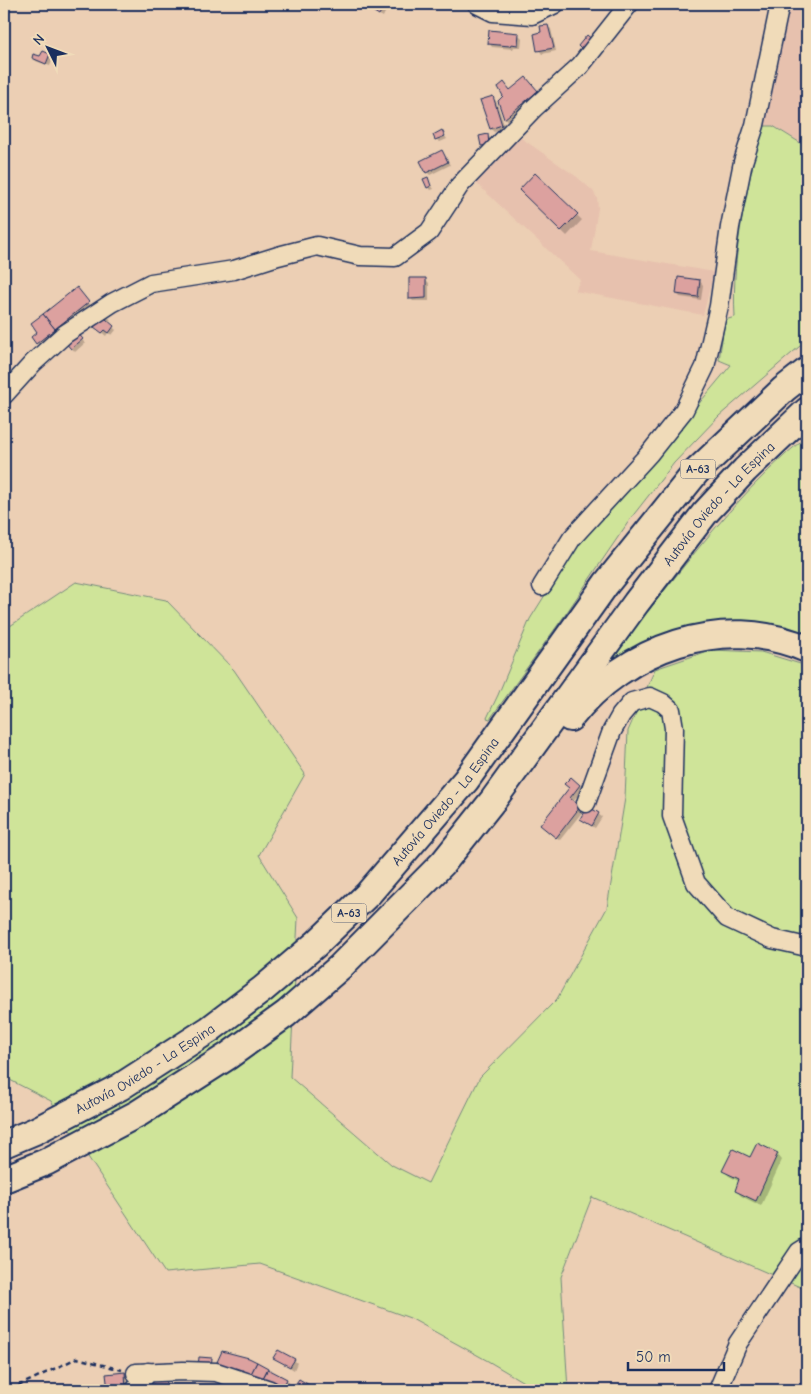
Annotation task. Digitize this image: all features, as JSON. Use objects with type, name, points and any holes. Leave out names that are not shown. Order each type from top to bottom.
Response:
[{"type":"highway","points":[[606,584],[636,534],[684,476],[732,422],[758,397],[807,356]]},
{"type":"highway","name":"Autovía Oviedo - La Espina","points":[[4,1144],[35,1131],[120,1086],[210,1029],[263,989],[316,944],[368,894],[466,780],[606,584],[696,472],[752,418],[807,371]]},
{"type":"highway","name":"Autovía Oviedo - La Espina","points":[[4,1179],[46,1162],[139,1113],[228,1056],[286,1014],[340,967],[443,864],[494,799],[636,603],[705,513],[745,470],[807,411]]},
{"type":"highway","points":[[443,864],[483,827],[581,704],[606,681],[635,661],[663,648],[695,639],[725,634],[761,635],[807,649]]},
{"type":"street","points":[[477,4],[493,12],[532,15],[555,4]]},
{"type":"street","points":[[4,395],[32,363],[65,334],[112,303],[151,283],[234,270],[317,246],[360,256],[395,257],[429,232],[460,186],[534,108],[580,66],[629,4]]},
{"type":"street","points":[[542,586],[572,538],[649,454],[684,410],[705,367],[719,306],[730,227],[743,162],[755,125],[780,4]]},
{"type":"street","points":[[586,803],[612,731],[621,715],[632,702],[650,697],[663,703],[671,710],[674,728],[672,816],[696,883],[728,918],[772,939],[807,947]]},
{"type":"street","points":[[718,1390],[738,1343],[799,1252],[807,1247]]},
{"type":"street","points":[[140,1379],[216,1372],[270,1390]]},
{"type":"path","points":[[10,1390],[77,1358],[140,1379]]},
{"type":"shaded area","points":[[785,4],[807,4],[807,147],[774,126],[761,126]]},
{"type":"shaded area","points":[[517,135],[577,177],[593,191],[597,198],[598,208],[591,251],[714,272],[703,315],[575,291],[580,280],[474,181]]},
{"type":"green space","points":[[761,126],[773,126],[807,147],[807,340],[719,416],[674,463],[631,518],[565,615],[490,719],[487,718],[530,619],[582,536],[672,436],[731,365],[719,360],[725,320],[735,317],[734,293],[738,245]]},
{"type":"green space","points":[[807,436],[807,642],[762,629],[600,673],[633,629],[716,527],[769,470]]},
{"type":"green space","points":[[76,582],[166,600],[234,670],[305,774],[259,855],[298,918],[290,1077],[392,1165],[428,1183],[480,1077],[557,999],[607,908],[625,798],[628,731],[655,669],[711,650],[761,652],[807,666],[807,1290],[592,1197],[561,1277],[568,1390],[537,1390],[410,1318],[260,1264],[165,1273],[51,1101],[4,1077],[4,630]]},
{"type":"building","points":[[361,4],[385,4],[379,15]]},
{"type":"building","points":[[548,25],[554,48],[537,51],[534,34],[541,32],[540,26]]},
{"type":"building","points":[[489,30],[519,33],[518,45],[488,44]]},
{"type":"building","points":[[587,35],[595,42],[585,53],[578,46]]},
{"type":"building","points":[[43,51],[50,54],[46,64],[32,58],[33,54],[40,56]]},
{"type":"building","points":[[526,77],[538,91],[504,119],[498,101],[503,96],[498,87],[504,82],[510,90]]},
{"type":"building","points":[[493,96],[502,125],[490,129],[480,100]]},
{"type":"building","points":[[442,130],[445,136],[435,140],[433,135]]},
{"type":"building","points":[[488,134],[489,145],[481,146],[479,136]]},
{"type":"building","points":[[442,150],[448,162],[426,173],[420,161]]},
{"type":"building","points":[[535,173],[578,214],[561,231],[519,190]]},
{"type":"building","points":[[428,177],[431,186],[427,188],[423,179]]},
{"type":"building","points":[[678,277],[700,280],[698,297],[676,294]]},
{"type":"building","points":[[409,278],[426,278],[426,298],[409,299]]},
{"type":"building","points":[[77,287],[89,302],[55,329],[43,314]]},
{"type":"building","points":[[104,313],[108,316],[106,319],[114,326],[109,333],[105,330],[102,333],[94,327]]},
{"type":"building","points":[[43,314],[55,329],[36,344],[31,337],[37,332],[31,323]]},
{"type":"building","points":[[76,331],[83,339],[71,349],[64,341]]},
{"type":"building","points":[[571,777],[580,785],[570,798],[580,807],[556,838],[540,825],[569,788],[564,784]]},
{"type":"building","points":[[587,806],[599,813],[592,826],[580,819]]},
{"type":"building","points":[[757,1143],[778,1153],[756,1201],[735,1191],[739,1179],[722,1171],[733,1149],[750,1157]]},
{"type":"building","points":[[278,1350],[295,1359],[290,1367],[273,1358]]},
{"type":"building","points":[[222,1351],[257,1362],[251,1374],[242,1370],[240,1374],[217,1362]]},
{"type":"building","points":[[199,1357],[212,1358],[211,1368],[198,1367]]},
{"type":"building","points":[[257,1362],[268,1368],[262,1380],[251,1374]]},
{"type":"building","points":[[268,1369],[287,1379],[282,1390],[262,1380]]},
{"type":"building","points":[[125,1372],[126,1390],[108,1390],[106,1374]]},
{"type":"building","points":[[158,1375],[170,1387],[166,1390],[160,1390],[151,1382]]},
{"type":"building","points":[[299,1379],[316,1389],[292,1389]]}]
